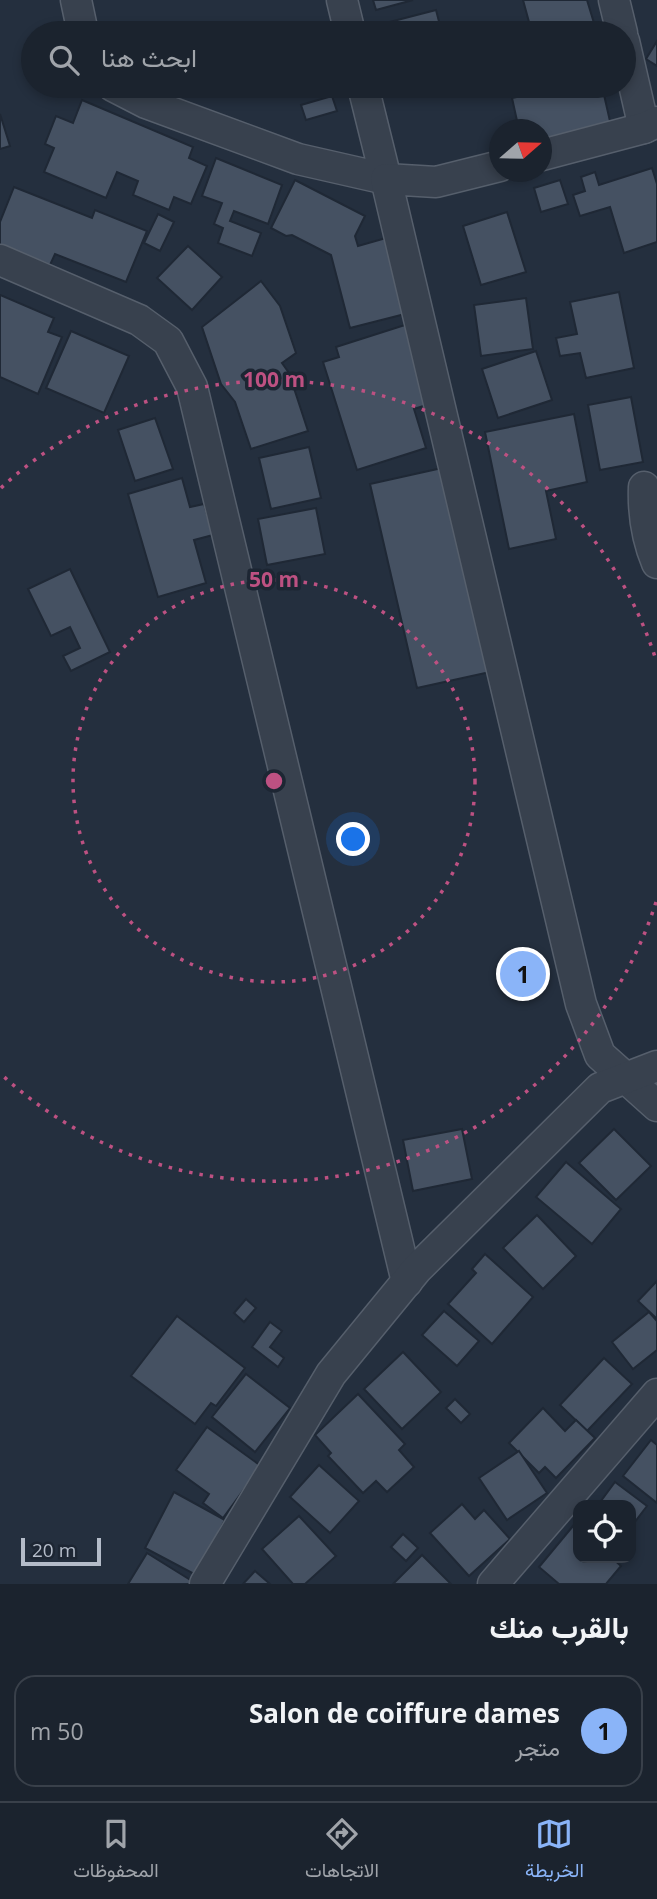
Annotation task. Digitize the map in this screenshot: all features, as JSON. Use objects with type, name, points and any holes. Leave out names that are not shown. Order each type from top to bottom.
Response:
[{"type":"street","points":[[76,0],[80,21]]},
{"type":"street","points":[[342,0],[347,21]]},
{"type":"street","points":[[614,0],[619,21]]},
{"type":"street","points":[[552,152],[651,125],[636,78]]},
{"type":"street","points":[[136,98],[298,159],[386,179],[436,183],[489,169]]},
{"type":"street","points":[[366,98],[581,1004],[600,1055],[657,1105]]},
{"type":"street","points":[[0,260],[139,320],[168,341],[192,387],[407,1282]]},
{"type":"street","points":[[644,487],[643,508],[651,549],[657,564]]},
{"type":"street","points":[[205,1584],[331,1374],[407,1282],[600,1088],[657,1066]]},
{"type":"street","points":[[493,1584],[657,1394]]},
{"type":"building","points":[[373,0],[413,0],[376,10]]},
{"type":"building","points":[[523,0],[587,0],[593,21],[529,21]]},
{"type":"building","points":[[436,10],[439,21],[393,21]]},
{"type":"building","points":[[657,41],[657,66],[646,59]]},
{"type":"building","points":[[333,98],[337,111],[306,120],[301,105]]},
{"type":"building","points":[[512,98],[605,98],[612,130],[552,143],[552,119],[517,119]]},
{"type":"building","points":[[82,100],[193,147],[189,158],[207,166],[191,204],[174,197],[169,210],[133,195],[138,181],[117,172],[106,198],[44,172],[54,148],[45,144],[56,116],[73,123]]},
{"type":"building","points":[[0,114],[10,146],[0,149]]},
{"type":"building","points":[[216,158],[282,185],[268,224],[234,211],[230,221],[261,233],[252,256],[218,243],[223,228],[214,224],[222,203],[202,196]]},
{"type":"building","points":[[652,168],[657,184],[657,242],[624,253],[610,207],[580,216],[573,195],[585,191],[581,177],[595,172],[599,185]]},
{"type":"building","points":[[295,180],[365,216],[355,236],[358,246],[386,238],[405,314],[350,328],[331,255],[292,235],[286,236],[271,228]]},
{"type":"building","points":[[560,180],[568,204],[541,212],[534,188]]},
{"type":"building","points":[[14,187],[92,218],[95,210],[147,231],[126,282],[55,254],[50,265],[0,245],[0,222]]},
{"type":"building","points":[[507,212],[526,272],[481,285],[463,226]]},
{"type":"building","points":[[158,214],[174,222],[160,251],[144,243]]},
{"type":"building","points":[[188,246],[222,277],[192,310],[157,278]]},
{"type":"building","points":[[261,281],[280,306],[296,353],[282,363],[289,373],[308,431],[251,449],[235,402],[221,384],[202,327]]},
{"type":"building","points":[[619,292],[634,368],[586,378],[580,353],[560,356],[556,338],[577,334],[570,302]]},
{"type":"building","points":[[0,295],[54,318],[48,332],[62,337],[38,394],[0,377]]},
{"type":"building","points":[[526,298],[533,349],[481,356],[474,305]]},
{"type":"building","points":[[408,324],[433,403],[414,409],[426,448],[357,470],[323,362],[339,357],[336,347]]},
{"type":"building","points":[[71,331],[129,356],[104,413],[46,388]]},
{"type":"building","points":[[536,351],[552,400],[498,418],[482,369]]},
{"type":"building","points":[[631,397],[643,462],[600,470],[588,405]]},
{"type":"building","points":[[574,414],[587,482],[546,491],[556,539],[509,549],[485,432]]},
{"type":"building","points":[[155,418],[173,469],[135,481],[118,430]]},
{"type":"building","points":[[309,447],[321,498],[271,509],[259,458]]},
{"type":"building","points":[[442,468],[490,672],[417,688],[370,484]]},
{"type":"building","points":[[182,478],[190,507],[204,504],[213,535],[194,540],[206,583],[158,597],[128,494]]},
{"type":"building","points":[[316,508],[325,554],[267,565],[258,519]]},
{"type":"building","points":[[70,569],[110,652],[71,671],[63,656],[80,648],[70,627],[51,636],[28,589]]},
{"type":"building","points":[[462,1129],[472,1179],[413,1191],[403,1140]]},
{"type":"building","points":[[614,1129],[651,1166],[616,1200],[579,1163]]},
{"type":"building","points":[[566,1162],[621,1209],[592,1244],[536,1197]]},
{"type":"building","points":[[537,1215],[576,1256],[543,1289],[503,1248]]},
{"type":"building","points":[[485,1254],[533,1297],[492,1344],[448,1304],[476,1273],[472,1269]]},
{"type":"building","points":[[657,1281],[657,1319],[638,1301]]},
{"type":"building","points":[[246,1299],[256,1308],[244,1322],[234,1313]]},
{"type":"building","points":[[444,1311],[479,1341],[457,1366],[422,1335]]},
{"type":"building","points":[[649,1312],[657,1321],[657,1350],[633,1369],[612,1342]]},
{"type":"building","points":[[177,1316],[245,1368],[216,1406],[211,1403],[195,1424],[131,1376]]},
{"type":"building","points":[[270,1322],[282,1331],[270,1347],[284,1358],[278,1367],[252,1347]]},
{"type":"building","points":[[403,1352],[441,1392],[402,1429],[364,1389]]},
{"type":"building","points":[[604,1358],[632,1384],[587,1431],[560,1405]]},
{"type":"building","points":[[246,1374],[290,1408],[255,1452],[212,1417]]},
{"type":"building","points":[[358,1394],[405,1444],[399,1450],[414,1467],[387,1492],[376,1481],[363,1493],[328,1456],[331,1453],[315,1435]]},
{"type":"building","points":[[455,1399],[470,1414],[461,1423],[446,1408]]},
{"type":"building","points":[[543,1408],[565,1431],[576,1420],[595,1438],[556,1478],[545,1467],[539,1473],[509,1443]]},
{"type":"building","points":[[207,1427],[261,1466],[223,1518],[203,1503],[209,1494],[176,1470]]},
{"type":"building","points":[[651,1440],[657,1445],[657,1503],[623,1476]]},
{"type":"building","points":[[519,1451],[547,1493],[507,1520],[479,1478]]},
{"type":"building","points":[[319,1465],[359,1501],[330,1533],[290,1497]]},
{"type":"building","points":[[615,1482],[647,1506],[636,1520],[636,1500],[602,1500]]},
{"type":"building","points":[[174,1492],[225,1520],[196,1575],[145,1548]]},
{"type":"building","points":[[462,1504],[475,1519],[484,1510],[510,1539],[469,1576],[430,1533]]},
{"type":"building","points":[[299,1516],[336,1556],[305,1584],[293,1584],[262,1549]]},
{"type":"building","points":[[573,1526],[573,1563],[618,1563],[621,1566],[606,1584],[559,1584],[539,1567]]},
{"type":"building","points":[[403,1534],[418,1548],[406,1561],[391,1547]]},
{"type":"building","points":[[147,1553],[192,1581],[190,1584],[128,1584]]},
{"type":"building","points":[[422,1555],[451,1584],[393,1584]]},
{"type":"building","points":[[255,1571],[270,1584],[243,1584]]},
{"type":"place","name":"Salon de coiffure dames","points":[[523,974]]}]
